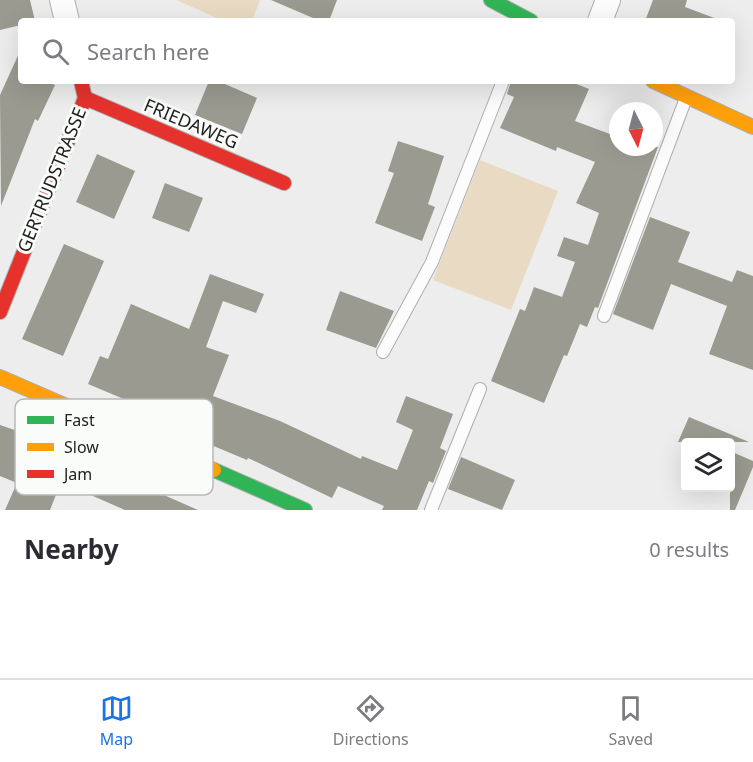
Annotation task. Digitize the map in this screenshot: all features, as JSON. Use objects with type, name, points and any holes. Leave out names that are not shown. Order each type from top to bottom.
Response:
[{"type":"street","points":[[62,0],[66,18]]},
{"type":"street","points":[[491,0],[524,18]]},
{"type":"street","points":[[601,18],[608,0]]},
{"type":"street","name":"GERTRUDSTRASSE","points":[[0,312],[85,98],[82,84]]},
{"type":"street","points":[[659,84],[753,128]]},
{"type":"street","name":"FRIEDAWEG","points":[[85,98],[284,183]]},
{"type":"street","points":[[0,377],[50,399]]},
{"type":"street","points":[[213,470],[304,510]]},
{"type":"lane","points":[[383,352],[432,262],[501,84]]},
{"type":"lane","points":[[604,316],[687,97]]},
{"type":"lane","points":[[431,510],[480,389]]},
{"type":"shaded area","points":[[176,0],[260,0],[253,18],[217,18]]},
{"type":"shaded area","points":[[480,160],[558,191],[511,310],[433,280]]},
{"type":"building","points":[[0,0],[30,0],[34,18],[18,18],[18,26],[0,30]]},
{"type":"building","points":[[271,0],[337,0],[330,18],[313,18]]},
{"type":"building","points":[[653,0],[687,0],[685,7],[714,18],[646,18]]},
{"type":"building","points":[[18,56],[18,84],[55,85],[38,121],[35,119],[1,206],[0,95]]},
{"type":"building","points":[[208,84],[225,84],[257,98],[242,134],[195,115]]},
{"type":"building","points":[[510,84],[576,84],[589,89],[575,121],[609,134],[609,156],[655,156],[598,308],[595,307],[587,327],[580,324],[544,403],[491,381],[520,309],[525,311],[534,287],[562,297],[575,262],[557,256],[564,237],[588,245],[599,213],[576,203],[595,162],[557,147],[556,151],[500,128],[514,97],[507,94]]},
{"type":"building","points":[[398,141],[444,156],[428,204],[435,207],[422,241],[375,223],[394,173],[388,171]]},
{"type":"building","points":[[97,154],[135,171],[114,219],[76,202]]},
{"type":"building","points":[[165,183],[203,198],[189,232],[152,218]]},
{"type":"building","points":[[650,217],[690,232],[678,262],[732,282],[737,270],[753,276],[753,370],[709,354],[727,306],[671,284],[653,330],[613,314]]},
{"type":"building","points":[[64,244],[104,261],[63,356],[22,339]]},
{"type":"building","points":[[210,274],[264,294],[256,313],[223,301],[206,347],[229,355],[213,396],[280,421],[361,459],[362,456],[397,470],[413,430],[396,422],[406,396],[453,414],[440,448],[446,451],[433,483],[429,481],[417,510],[382,510],[384,506],[338,486],[332,498],[248,458],[247,460],[213,446],[213,399],[124,399],[88,384],[100,356],[108,359],[131,304],[189,329]]},
{"type":"building","points":[[340,291],[394,311],[376,348],[326,330]]},
{"type":"building","points":[[689,417],[749,442],[735,442],[735,438],[681,438],[681,442],[678,442]]},
{"type":"building","points":[[0,425],[15,430],[15,482],[0,476]]},
{"type":"building","points":[[735,453],[753,461],[753,467],[735,510],[730,510],[730,492],[735,492]]},
{"type":"building","points":[[461,457],[515,480],[502,510],[448,489]]},
{"type":"building","points":[[15,488],[15,495],[56,495],[50,510],[5,510]]},
{"type":"building","points":[[91,495],[164,495],[198,510],[125,510]]},
{"type":"traffic: fast","points":[[491,0],[525,18]]},
{"type":"traffic: fast","points":[[214,470],[305,510]]},
{"type":"traffic: slow","points":[[660,84],[753,127]]},
{"type":"traffic: slow","points":[[0,377],[51,399]]},
{"type":"traffic: jam","points":[[0,312],[85,98],[82,84]]},
{"type":"traffic: jam","points":[[85,98],[284,183]]}]
